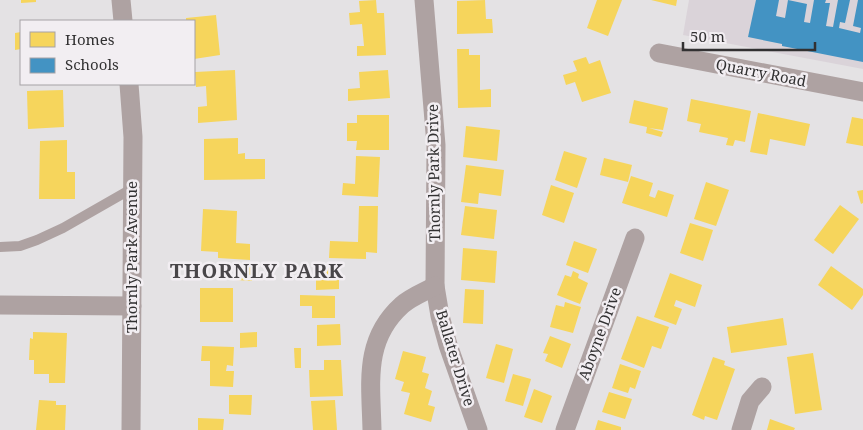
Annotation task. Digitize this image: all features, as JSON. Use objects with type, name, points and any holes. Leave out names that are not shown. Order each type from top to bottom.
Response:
[{"type":"street","points":[[121,0],[123,20]]},
{"type":"street","name":"Thornly Park Drive","points":[[424,0],[436,145],[435,286]]},
{"type":"street","name":"Quarry Road","points":[[659,53],[863,92]]},
{"type":"street","name":"Thornly Park Avenue","points":[[129,85],[133,137],[131,430]]},
{"type":"street","name":"Aboyne Drive","points":[[565,430],[636,238]]},
{"type":"street","points":[[372,430],[370,367],[385,323],[403,304],[435,286]]},
{"type":"street","name":"Ballater Drive","points":[[435,286],[440,316],[448,345],[478,430]]},
{"type":"street","points":[[0,305],[132,306]]},
{"type":"street","points":[[741,430],[750,400],[762,387]]},
{"type":"lane","points":[[0,247],[20,246],[37,240],[64,228],[133,188]]},
{"type":"shaded area","points":[[689,0],[863,0],[863,69],[683,35]]},
{"type":"building: Homes","points":[[21,0],[36,0],[36,2],[21,3]]},
{"type":"building: Homes","points":[[376,0],[377,13],[384,13],[386,55],[357,56],[357,46],[364,46],[362,24],[350,25],[349,13],[360,12],[359,1]]},
{"type":"building: Homes","points":[[485,0],[486,19],[492,19],[493,33],[457,34],[457,1]]},
{"type":"building: Homes","points":[[597,0],[622,0],[608,36],[587,28]]},
{"type":"building: Homes","points":[[651,0],[677,0],[676,6]]},
{"type":"building: Homes","points":[[216,15],[220,55],[195,59],[195,20],[186,20],[186,18]]},
{"type":"building: Homes","points":[[20,32],[20,49],[15,50],[15,33]]},
{"type":"building: Homes","points":[[457,49],[469,49],[469,55],[480,55],[480,90],[491,89],[491,107],[458,108]]},
{"type":"building: Homes","points":[[586,57],[589,64],[600,60],[611,93],[582,102],[575,82],[566,85],[563,75],[577,71],[573,61]]},
{"type":"building: Homes","points":[[235,70],[237,120],[198,123],[198,107],[207,106],[206,86],[196,87],[195,72]]},
{"type":"building: Homes","points":[[388,70],[390,98],[348,101],[348,89],[360,88],[359,72]]},
{"type":"building: Homes","points":[[63,90],[64,127],[28,129],[27,91]]},
{"type":"building: Homes","points":[[691,99],[751,111],[745,142],[735,140],[733,146],[726,145],[728,138],[699,132],[701,124],[687,121]]},
{"type":"building: Homes","points":[[634,100],[668,108],[663,130],[649,128],[663,132],[661,137],[646,133],[647,127],[629,123]]},
{"type":"building: Homes","points":[[758,113],[810,124],[805,146],[770,139],[767,155],[750,152]]},
{"type":"building: Homes","points":[[357,115],[389,115],[389,150],[356,150],[357,141],[347,141],[347,123],[357,123]]},
{"type":"building: Homes","points":[[852,117],[863,119],[863,146],[846,143]]},
{"type":"building: Homes","points":[[466,126],[500,130],[497,161],[463,157]]},
{"type":"building: Homes","points":[[238,138],[238,154],[245,153],[245,159],[265,159],[265,179],[204,180],[204,139]]},
{"type":"building: Homes","points":[[67,140],[67,172],[75,172],[75,199],[39,199],[40,141]]},
{"type":"building: Homes","points":[[564,151],[587,158],[577,188],[555,180]]},
{"type":"building: Homes","points":[[356,156],[380,157],[378,197],[342,195],[343,183],[355,184]]},
{"type":"building: Homes","points":[[604,158],[632,165],[628,182],[600,175]]},
{"type":"building: Homes","points":[[466,165],[504,170],[501,196],[479,193],[478,204],[461,202]]},
{"type":"building: Homes","points":[[631,176],[653,183],[649,196],[655,198],[658,190],[674,195],[667,217],[622,203]]},
{"type":"building: Homes","points":[[706,182],[729,190],[716,226],[694,219]]},
{"type":"building: Homes","points":[[551,185],[574,193],[564,223],[542,215]]},
{"type":"building: Homes","points":[[863,190],[863,203],[861,204],[857,191]]},
{"type":"building: Homes","points":[[840,205],[859,219],[833,254],[814,240]]},
{"type":"building: Homes","points":[[359,206],[378,206],[377,253],[366,252],[366,259],[329,258],[330,241],[358,242]]},
{"type":"building: Homes","points":[[465,206],[497,210],[494,239],[461,235]]},
{"type":"building: Homes","points":[[203,209],[237,211],[236,243],[250,244],[250,260],[218,258],[218,252],[201,251]]},
{"type":"building: Homes","points":[[690,223],[713,230],[703,261],[680,253]]},
{"type":"building: Homes","points":[[574,241],[597,249],[588,273],[566,265]]},
{"type":"building: Homes","points":[[463,248],[497,251],[495,283],[461,280]]},
{"type":"building: Homes","points":[[237,263],[253,264],[252,281],[236,280]]},
{"type":"building: Homes","points":[[831,266],[863,289],[863,295],[852,310],[818,285]]},
{"type":"building: Homes","points":[[316,268],[339,268],[339,289],[316,290]]},
{"type":"building: Homes","points":[[573,271],[579,274],[578,278],[588,283],[580,304],[557,295],[565,275],[571,277]]},
{"type":"building: Homes","points":[[670,273],[702,285],[695,307],[676,300],[674,306],[682,309],[676,325],[654,317]]},
{"type":"building: Homes","points":[[200,288],[233,288],[233,322],[200,322]]},
{"type":"building: Homes","points":[[465,289],[484,290],[483,324],[463,323]]},
{"type":"building: Homes","points":[[300,295],[335,296],[335,318],[312,318],[312,306],[300,306]]},
{"type":"building: Homes","points":[[565,302],[581,307],[573,333],[550,327],[556,305],[564,307]]},
{"type":"building: Homes","points":[[637,316],[669,327],[661,349],[652,346],[644,368],[621,359]]},
{"type":"building: Homes","points":[[783,318],[787,345],[731,353],[727,327]]},
{"type":"building: Homes","points":[[340,324],[341,345],[317,346],[317,325]]},
{"type":"building: Homes","points":[[33,332],[67,333],[65,383],[49,383],[49,374],[34,374],[34,360],[29,360],[30,338],[33,339]]},
{"type":"building: Homes","points":[[257,332],[257,347],[240,348],[240,333]]},
{"type":"building: Homes","points":[[550,336],[571,344],[562,368],[545,361],[548,354],[543,353]]},
{"type":"building: Homes","points":[[496,344],[513,349],[504,383],[486,378]]},
{"type":"building: Homes","points":[[202,346],[234,347],[233,366],[227,365],[226,371],[234,371],[233,387],[210,386],[210,361],[201,361]]},
{"type":"building: Homes","points":[[294,348],[301,348],[301,368],[295,368]]},
{"type":"building: Homes","points":[[403,351],[426,357],[422,372],[429,374],[425,388],[432,391],[428,405],[435,407],[431,422],[404,414],[410,393],[401,391],[404,382],[395,379]]},
{"type":"building: Homes","points":[[813,353],[822,410],[795,414],[787,357]]},
{"type":"building: Homes","points":[[713,357],[725,361],[724,365],[735,369],[717,420],[705,416],[704,420],[692,415]]},
{"type":"building: Homes","points":[[324,360],[341,360],[343,396],[310,397],[309,370],[324,370]]},
{"type":"building: Homes","points":[[620,364],[641,371],[635,389],[630,387],[628,393],[612,388]]},
{"type":"building: Homes","points":[[513,374],[531,379],[523,406],[505,401]]},
{"type":"building: Homes","points":[[534,389],[552,396],[542,423],[524,417]]},
{"type":"building: Homes","points":[[609,392],[632,399],[625,419],[602,412]]},
{"type":"building: Homes","points":[[229,395],[252,395],[251,415],[229,414]]},
{"type":"building: Homes","points":[[39,400],[56,401],[56,405],[66,405],[65,430],[36,430]]},
{"type":"building: Homes","points":[[335,400],[337,430],[313,430],[311,401]]},
{"type":"building: Homes","points":[[198,418],[224,419],[223,430],[198,430]]},
{"type":"building: Homes","points":[[770,419],[795,428],[794,430],[767,430]]},
{"type":"building: Homes","points":[[598,420],[621,427],[621,430],[595,430]]},
{"type":"building: Schools","points":[[756,0],[779,0],[776,16],[785,18],[788,0],[807,4],[804,22],[810,23],[814,0],[826,0],[825,3],[830,3],[826,26],[833,27],[838,0],[850,0],[845,23],[840,22],[839,28],[860,33],[861,28],[853,26],[858,0],[863,0],[863,62],[782,46],[782,44],[748,37]]},
{"type":"district","name":"THORNLY PARK","points":[[257,271]]}]
